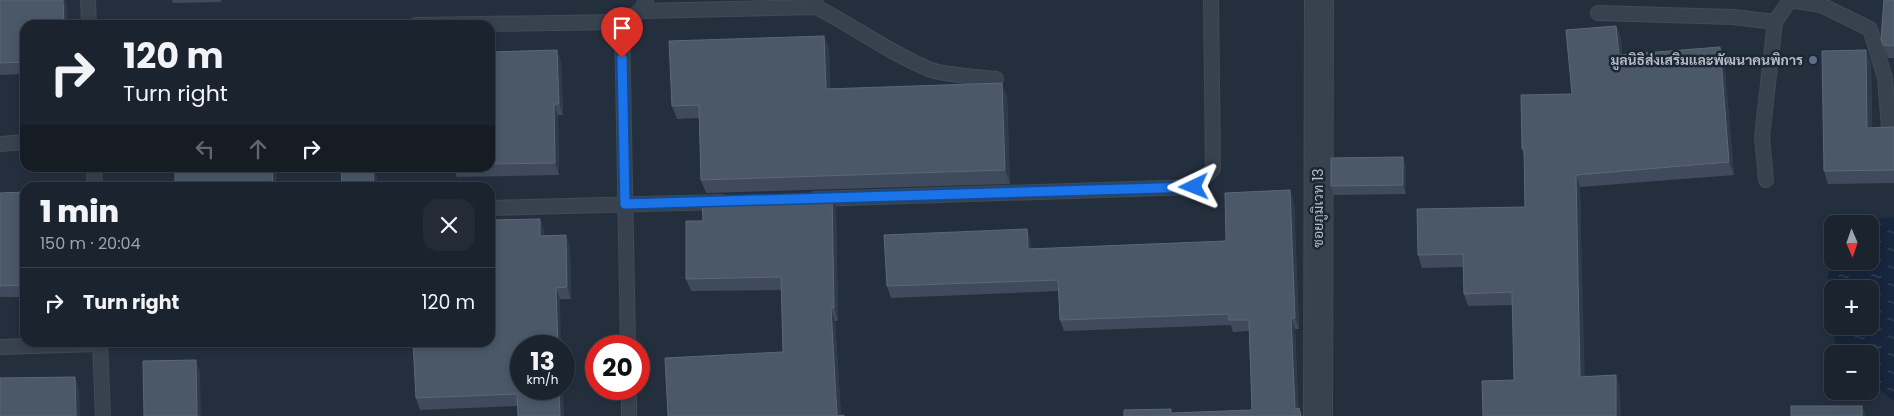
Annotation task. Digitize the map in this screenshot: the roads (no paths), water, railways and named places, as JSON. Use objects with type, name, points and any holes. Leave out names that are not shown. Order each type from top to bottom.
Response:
[{"type":"street","name":"ซอยภูมิเวท 13","points":[[1318,416],[1319,0]]},
{"type":"lane","points":[[88,0],[89,20]]},
{"type":"lane","points":[[798,199],[1194,187],[1213,169],[1211,0]]},
{"type":"lane","points":[[1766,180],[1762,137],[1775,22],[1790,0],[1821,5],[1870,29],[1885,78],[1889,127]]},
{"type":"lane","points":[[495,24],[622,22],[643,5],[816,3],[886,47],[933,70],[996,79]]},
{"type":"lane","points":[[1598,13],[1733,17],[1775,22]]},
{"type":"lane","points":[[622,22],[628,335]]},
{"type":"lane","points":[[0,144],[20,142]]},
{"type":"lane","points":[[495,208],[739,201]]},
{"type":"lane","points":[[0,347],[20,346]]},
{"type":"lane","points":[[100,347],[103,416]]},
{"type":"lane","points":[[629,400],[629,416]]},
{"type":"water","points":[[1894,217],[1894,401],[1879,389],[1879,345],[1836,345],[1834,335],[1879,335],[1879,280],[1828,280],[1829,270],[1879,270],[1879,219]]},
{"type":"place","name":"มูลนิธิส่งเสริมและพัฒนาคนพิการ","points":[[1813,60]]}]
